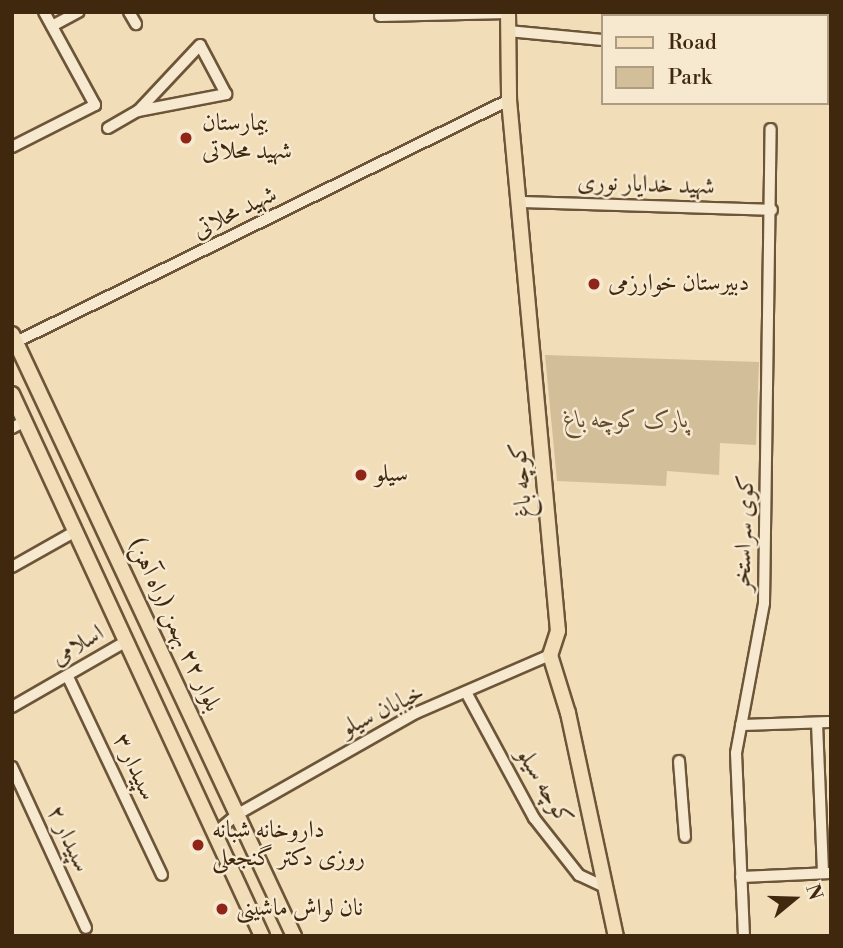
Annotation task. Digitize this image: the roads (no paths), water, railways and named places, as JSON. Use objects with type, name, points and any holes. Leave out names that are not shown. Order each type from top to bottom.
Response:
[{"type":"main road","name":"کوچه باغ","points":[[508,13],[509,100],[558,631],[550,655],[568,713],[603,886],[616,936]]},
{"type":"main road","name":"بلوار ۲۲ بهمن (راه آهن)","points":[[14,338],[294,936]]},
{"type":"main road","name":"بلوار ۲۲ بهمن (راه آهن)","points":[[12,394],[18,424],[76,531],[262,936]]},
{"type":"street","points":[[12,147],[95,105],[44,12]]},
{"type":"street","points":[[52,26],[78,12]]},
{"type":"street","points":[[130,12],[136,24]]},
{"type":"street","points":[[380,16],[508,13]]},
{"type":"street","points":[[508,31],[602,40]]},
{"type":"street","points":[[107,128],[138,111],[226,94],[200,45],[138,111]]},
{"type":"street","name":"شهید محلاتی","points":[[14,338],[509,100]]},
{"type":"street","name":"کوی سراستخر","points":[[744,936],[736,752],[764,603],[772,210],[771,130]]},
{"type":"street","name":"شهید خدایار نوری","points":[[519,202],[772,210]]},
{"type":"street","points":[[12,566],[76,531]]},
{"type":"street","name":"اسلامی","points":[[12,707],[127,641]]},
{"type":"street","name":"خیابان سیلو","points":[[215,833],[238,814],[416,713],[467,694],[550,655]]},
{"type":"street","name":"سپیدار ۳","points":[[68,677],[162,875]]},
{"type":"street","name":"کوچه سیلو","points":[[467,694],[534,818],[579,875],[603,886]]},
{"type":"street","points":[[741,725],[831,722]]},
{"type":"street","points":[[741,877],[827,873],[817,723]]},
{"type":"street","points":[[679,761],[685,836]]},
{"type":"street","name":"سپیدار ۲","points":[[12,767],[86,929]]},
{"type":"place","name":"بیمارستان شهید محلاتی","points":[[186,138]]},
{"type":"place","name":"دبیرستان خوارزمی","points":[[594,284]]},
{"type":"place","name":"سیلو","points":[[361,475]]},
{"type":"place","name":"داروخانه شبانه روزی دکتر گنجعلی","points":[[198,845]]},
{"type":"place","name":"نان لواش ماشینی","points":[[222,909]]},
{"type":"park label","name":"پارک کوچه باغ","points":[[626,421]]}]
